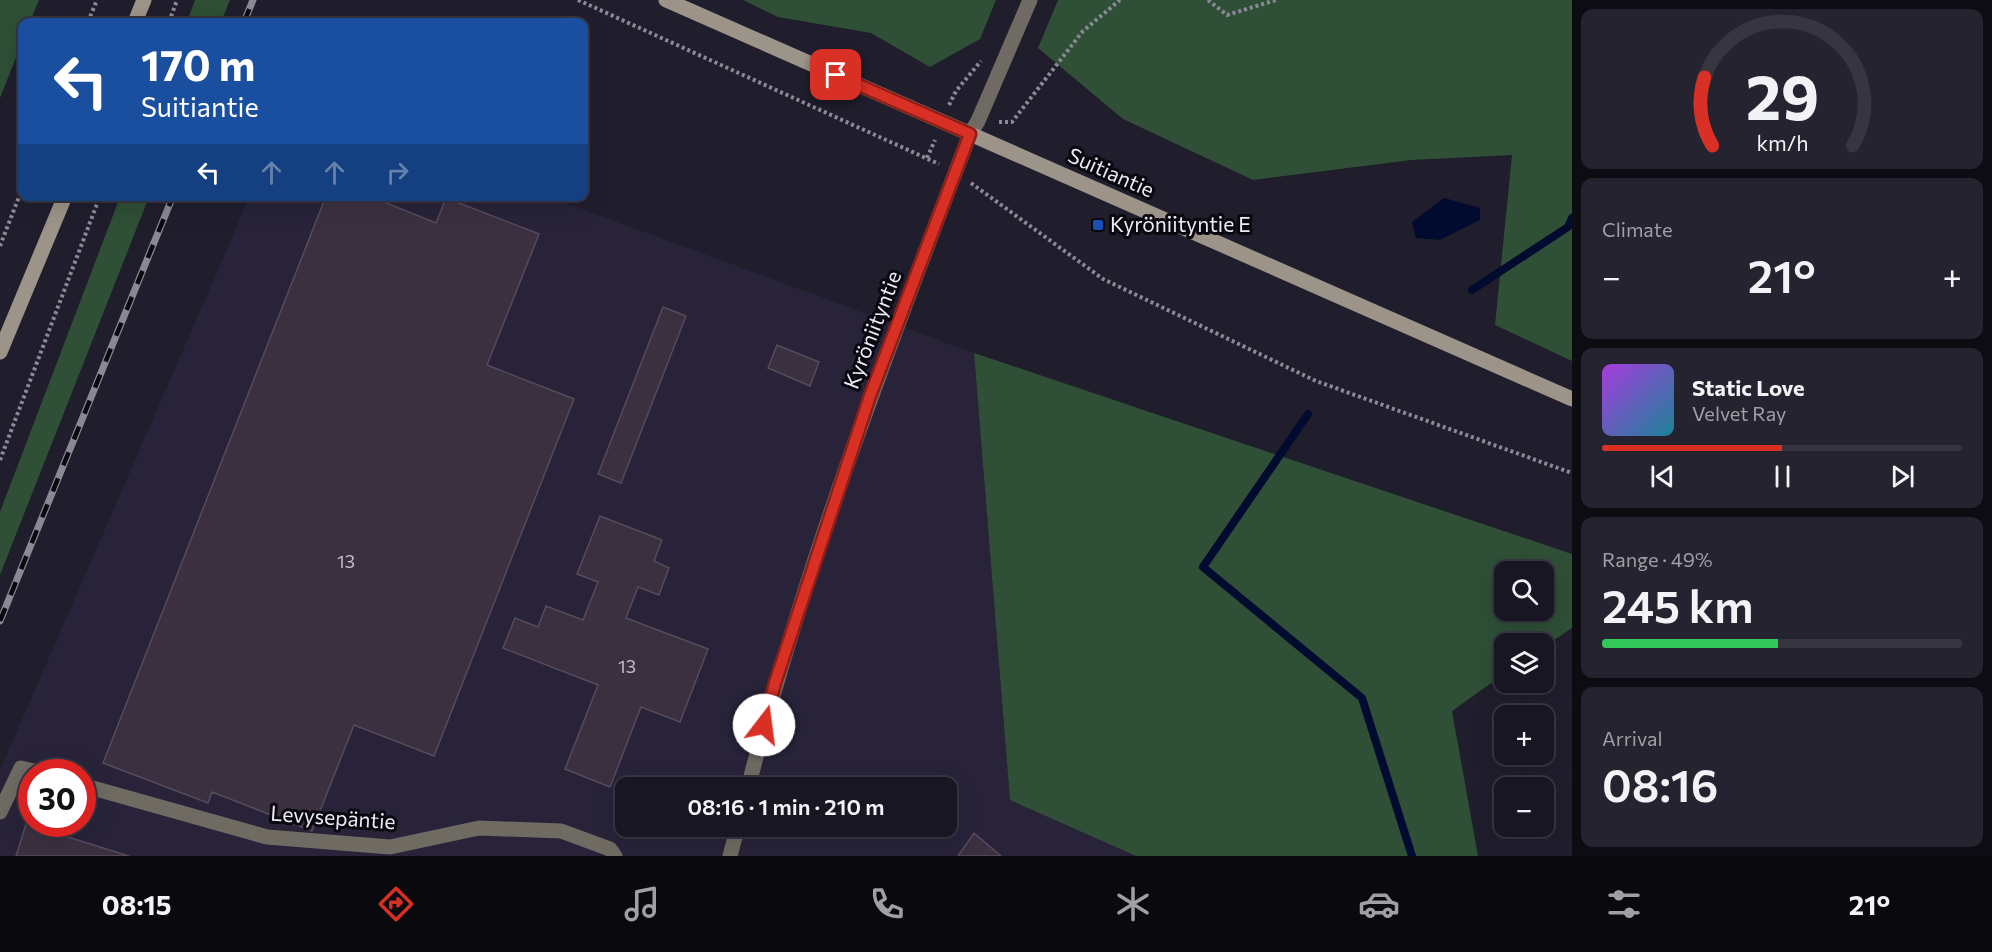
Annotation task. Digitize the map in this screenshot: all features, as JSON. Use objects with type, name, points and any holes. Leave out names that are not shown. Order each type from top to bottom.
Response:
[{"type":"main road","points":[[137,18],[144,0]]},
{"type":"main road","name":"Suitiantie","points":[[666,0],[1572,399]]},
{"type":"main road","points":[[0,352],[63,201]]},
{"type":"street","name":"Kyröniityntie","points":[[751,777],[775,683],[870,396],[970,134],[978,121],[1030,0]]},
{"type":"street","points":[[0,813],[18,774]]},
{"type":"street","name":"Levysepäntie","points":[[96,789],[267,837],[390,847],[479,828],[561,831],[610,849],[615,856]]},
{"type":"street","points":[[730,856],[735,837]]},
{"type":"path","points":[[90,18],[97,0]]},
{"type":"path","points":[[170,18],[177,0]]},
{"type":"path","points":[[578,0],[956,172],[1103,279],[1316,381],[1572,472]]},
{"type":"path","points":[[1012,122],[1083,31],[1120,0]]},
{"type":"path","points":[[1208,0],[1227,15],[1276,0]]},
{"type":"path","points":[[927,158],[956,91],[983,59]]},
{"type":"path","points":[[0,246],[18,199]]},
{"type":"path","points":[[0,460],[98,201]]},
{"type":"shaded area","points":[[248,201],[560,201],[974,353],[1010,799],[1136,856],[0,856],[0,770]]},
{"type":"green space","points":[[0,0],[39,0],[32,18],[18,18],[18,52],[0,98]]},
{"type":"green space","points":[[195,0],[230,0],[223,18],[188,18]]},
{"type":"green space","points":[[743,0],[996,0],[980,39],[930,67],[871,33],[778,17]]},
{"type":"green space","points":[[1058,0],[1572,0],[1572,361],[1495,325],[1512,155],[1411,160],[1253,180],[1123,119],[1038,48]]},
{"type":"green space","points":[[118,201],[147,201],[0,575],[0,512]]},
{"type":"green space","points":[[974,353],[1572,554],[1572,628],[1554,640],[1554,633],[1494,633],[1494,681],[1452,711],[1478,856],[1136,856],[1010,800]]},
{"type":"water","points":[[1444,198],[1480,208],[1480,220],[1440,240],[1416,238],[1412,222]]},
{"type":"building","points":[[324,201],[381,201],[436,223],[445,201],[454,201],[539,234],[487,365],[574,399],[434,756],[354,725],[312,831],[212,792],[208,803],[103,763]]},
{"type":"building","points":[[663,307],[686,316],[621,483],[598,474]]},
{"type":"building","points":[[777,345],[819,362],[810,386],[768,368]]},
{"type":"building","points":[[600,516],[662,540],[654,561],[669,568],[659,595],[638,587],[626,618],[708,649],[680,722],[641,707],[610,787],[565,769],[598,685],[503,648],[515,618],[538,627],[546,606],[583,620],[598,582],[577,574]]},
{"type":"building","points":[[974,833],[1001,856],[958,856]]},
{"type":"building","points":[[22,837],[68,837],[129,856],[16,856]]},
{"type":"waterway","points":[[1472,290],[1568,227],[1572,218]]},
{"type":"waterway","points":[[1308,414],[1203,567],[1362,698],[1412,856]]},
{"type":"railway","points":[[246,18],[253,0]]},
{"type":"railway","points":[[0,621],[171,201]]},
{"type":"place","name":"Kyröniityntie E","points":[[1098,225]]},
{"type":"route","points":[[764,725],[775,683],[870,396],[970,134],[836,75]]}]
